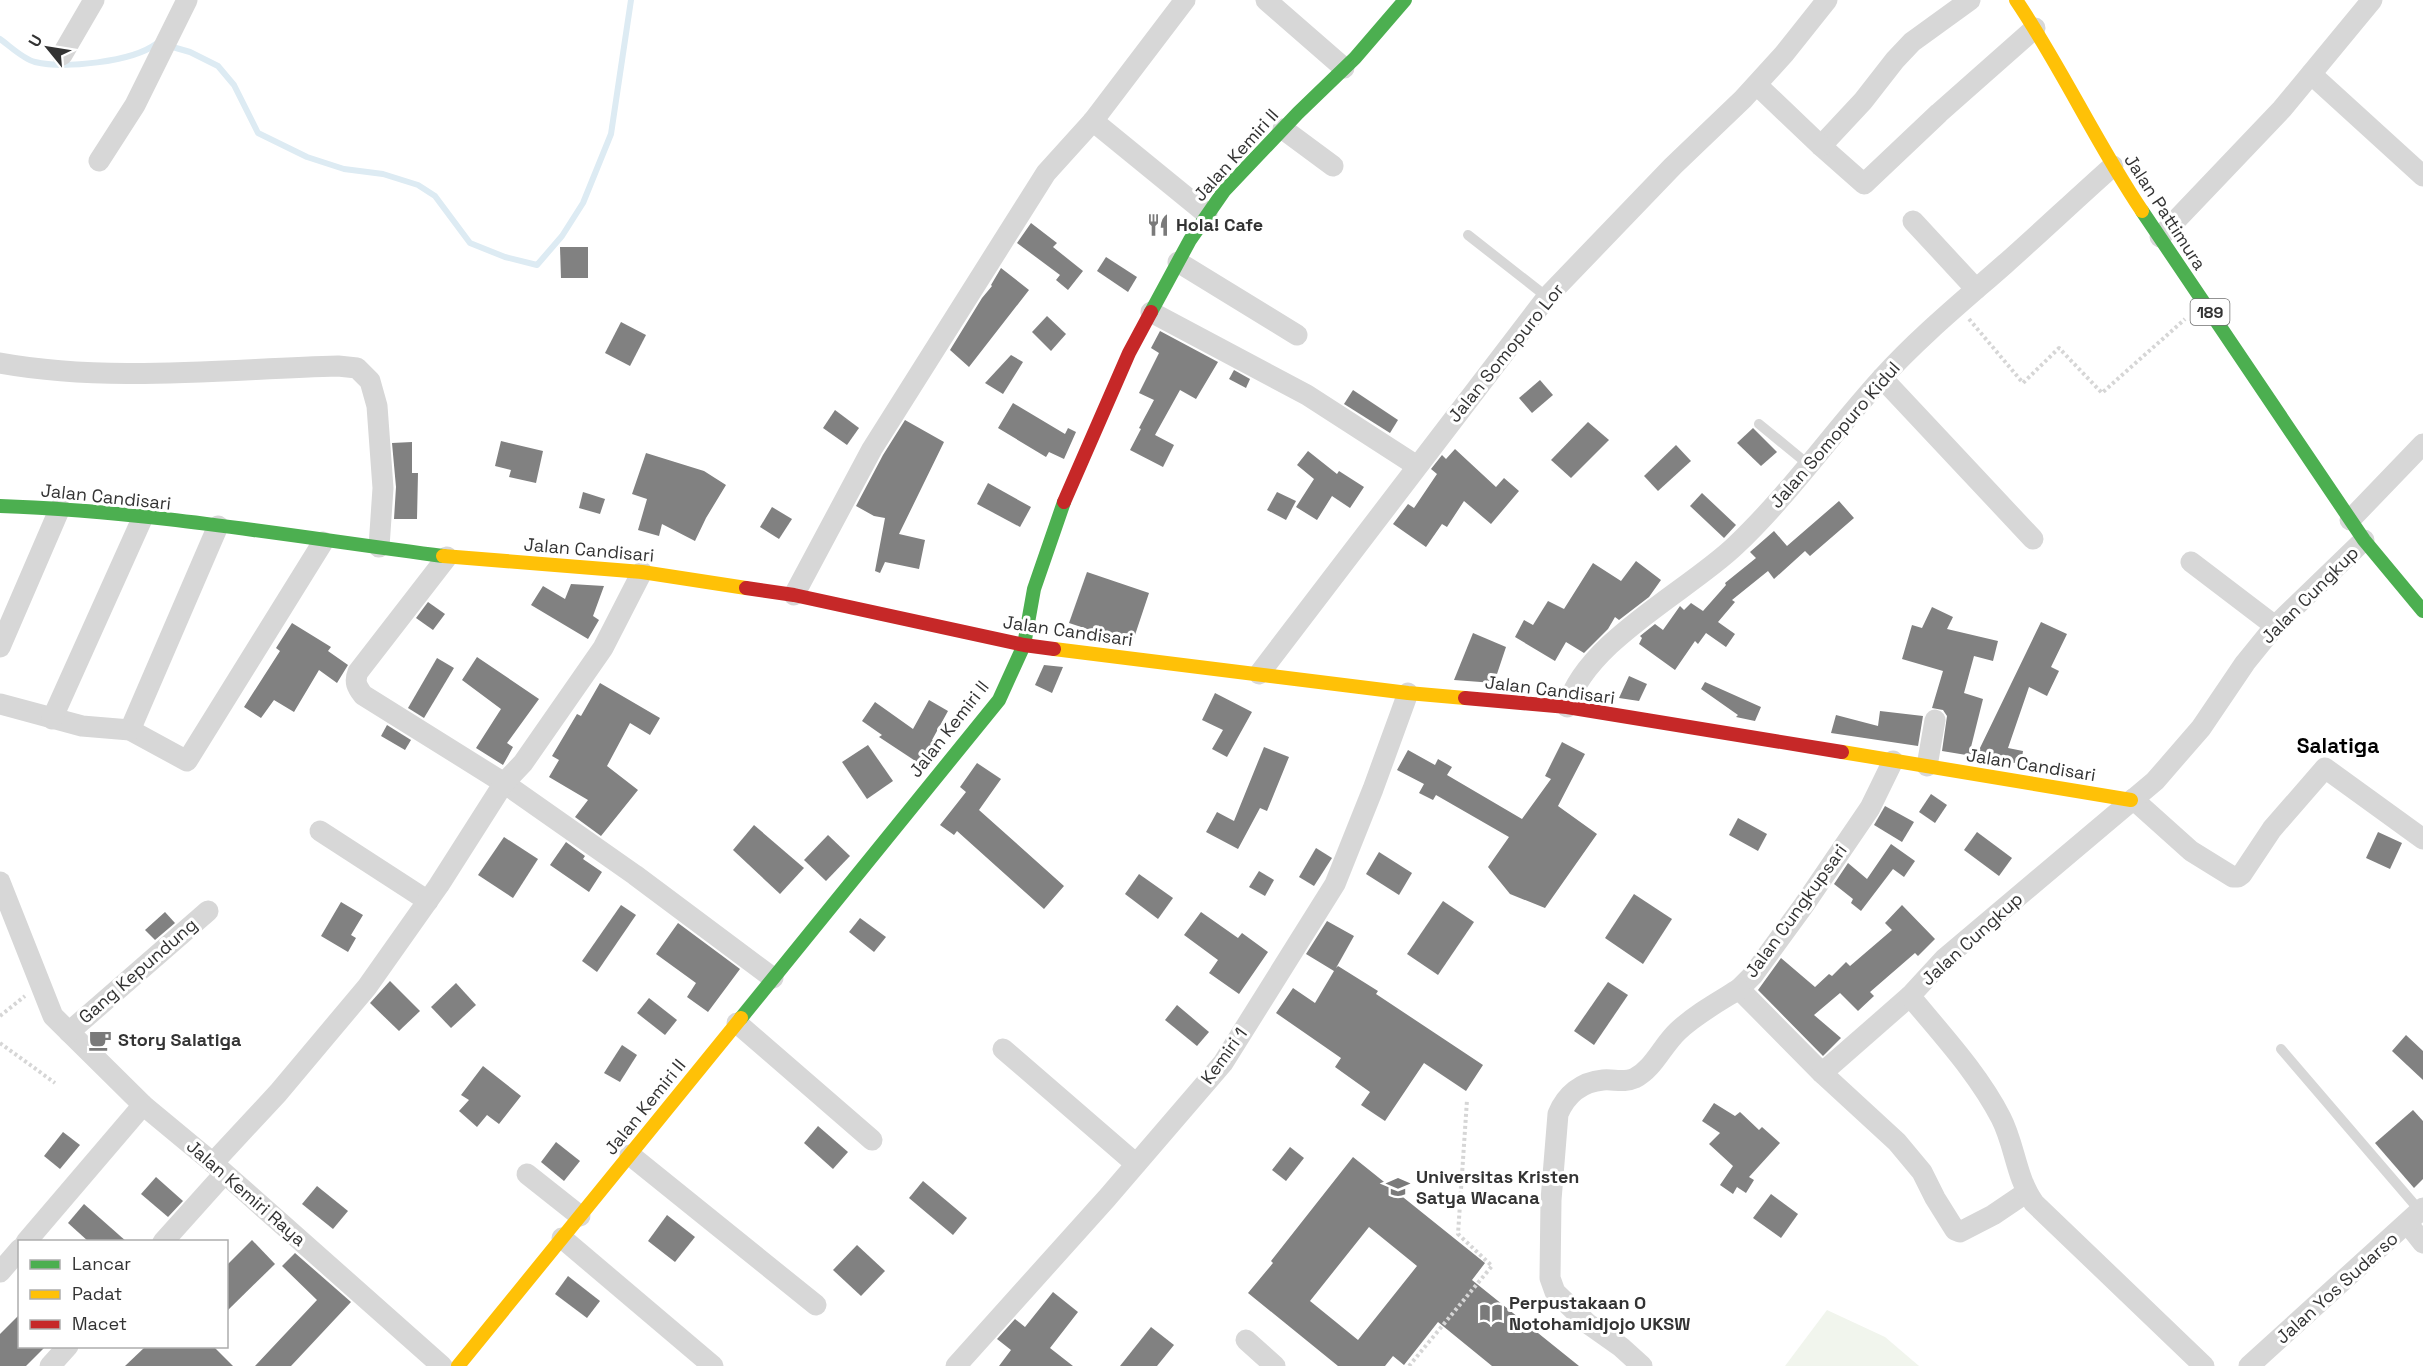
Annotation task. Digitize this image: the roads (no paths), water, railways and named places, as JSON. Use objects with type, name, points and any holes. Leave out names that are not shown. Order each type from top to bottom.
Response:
[{"type":"street","points":[[62,56],[94,0]]},
{"type":"street","points":[[99,161],[135,105],[187,0]]},
{"type":"street","points":[[794,595],[872,449],[1046,173],[1093,121],[1185,0]]},
{"type":"street","points":[[1266,0],[1344,68]]},
{"type":"street","name":"Jalan Kemiri II","points":[[458,1366],[999,700],[1024,645],[1034,588],[1064,503],[1130,353],[1178,262],[1224,191],[1344,68],[1405,0]]},
{"type":"street","name":"Jalan Somopuro Lor","points":[[1259,674],[1547,297],[1673,166],[1756,85],[1827,0]]},
{"type":"street","points":[[1821,146],[1863,101],[1912,42],[1970,0]]},
{"type":"street","name":"Jalan Pattimura","points":[[2016,0],[2035,28],[2113,166],[2203,302],[2364,540],[2423,611]]},
{"type":"street","points":[[2160,237],[2282,109],[2372,0]]},
{"type":"street","points":[[1756,85],[1863,184],[2035,28]]},
{"type":"street","points":[[2311,74],[2423,176]]},
{"type":"street","points":[[1093,121],[1207,214]]},
{"type":"street","points":[[1282,129],[1333,166]]},
{"type":"street","name":"Jalan Somopuro Kidul","points":[[1567,707],[1571,693],[1590,666],[1629,628],[1734,548],[1809,465],[1882,378],[1958,305],[2113,166]]},
{"type":"street","points":[[1913,221],[1976,290]]},
{"type":"street","points":[[1178,262],[1297,335]]},
{"type":"street","points":[[1151,312],[1307,395],[1417,466]]},
{"type":"street","points":[[0,363],[43,371],[160,373],[338,366],[357,368],[370,381],[377,406],[383,488],[379,547]]},
{"type":"street","points":[[1882,378],[2033,539]]},
{"type":"street","points":[[2350,520],[2423,444]]},
{"type":"street","name":"Jalan Candisari","points":[[0,506],[60,508],[218,526],[447,557],[642,572],[794,595],[1024,645],[1408,693],[1567,707],[2132,800]]},
{"type":"street","points":[[0,648],[60,508]]},
{"type":"street","points":[[52,719],[142,519]]},
{"type":"street","points":[[130,730],[218,526]]},
{"type":"street","name":"Jalan Cungkup","points":[[2204,1366],[2034,1203],[2027,1192],[2003,1121],[1988,1093],[1910,996],[1944,959],[2155,781],[2201,728],[2245,663],[2275,626],[2364,540]]},
{"type":"street","points":[[0,704],[82,726],[130,730],[183,760],[188,760],[323,542]]},
{"type":"street","points":[[447,557],[358,672],[355,679],[363,695],[504,783],[635,875],[773,978]]},
{"type":"street","points":[[2191,562],[2275,626]]},
{"type":"street","points":[[164,1240],[278,1093],[367,987],[428,901],[504,783],[523,763],[603,648],[642,572]]},
{"type":"street","name":"Kemiri 1","points":[[956,1366],[1223,1063],[1335,884],[1408,693]]},
{"type":"street","points":[[1927,766],[1935,720]]},
{"type":"street","name":"Jalan Cungkupsari","points":[[1893,761],[1870,808],[1804,905],[1753,975],[1739,989],[1911,1158],[1922,1172],[1955,1230],[1960,1232],[1993,1215],[2027,1192]]},
{"type":"street","points":[[2132,800],[2191,851],[2233,877],[2242,874],[2272,829],[2325,768],[2423,839]]},
{"type":"street","points":[[320,831],[428,901]]},
{"type":"street","name":"Jalan Kemiri Raya","points":[[0,882],[53,1016],[143,1105],[218,1168],[442,1366]]},
{"type":"street","name":"Gang Kepundung","points":[[69,1032],[208,911]]},
{"type":"street","points":[[1642,1366],[1621,1347],[1587,1323],[1555,1292],[1552,1285],[1550,1278],[1551,1200],[1558,1114],[1563,1102],[1571,1092],[1591,1082],[1635,1078],[1651,1066],[1659,1052],[1677,1031],[1739,989]]},
{"type":"street","points":[[1822,1073],[1910,996]]},
{"type":"street","points":[[737,1023],[872,1140]]},
{"type":"street","points":[[1003,1050],[1136,1164]]},
{"type":"street","points":[[28,1240],[143,1105]]},
{"type":"street","points":[[630,1155],[816,1305]]},
{"type":"street","points":[[527,1174],[580,1216]]},
{"type":"street","points":[[2417,1214],[2423,1243]]},
{"type":"street","name":"Jalan Yos Sudarso","points":[[2249,1366],[2417,1214]]},
{"type":"street","points":[[562,1238],[713,1366]]},
{"type":"street","points":[[0,1272],[18,1252]]},
{"type":"street","points":[[1246,1340],[1275,1366]]},
{"type":"street","points":[[50,1366],[67,1348]]},
{"type":"lane","points":[[1468,235],[1547,297]]},
{"type":"lane","points":[[1759,423],[1809,465]]},
{"type":"lane","points":[[2281,1049],[2417,1214]]},
{"type":"waterway","points":[[169,46],[190,52],[218,66],[234,85],[258,133],[307,157],[344,169],[383,174],[418,185],[435,196],[470,243],[505,257],[537,265],[562,236],[583,203],[611,134],[631,0]]},
{"type":"waterway","points":[[0,39],[30,60],[63,65],[115,59],[145,50],[156,44]]},
{"type":"place","name":"Hola! Cafe","points":[[1158,225]]},
{"type":"place","name":"Story Salatiga","points":[[100,1040]]},
{"type":"place","name":"Universitas Kristen Satya Wacana","points":[[1398,1187]]},
{"type":"place","name":"Perpustakaan O Notohamidjojo UKSW","points":[[1491,1313]]},
{"type":"district","name":"Salatiga","points":[[2338,746]]}]
